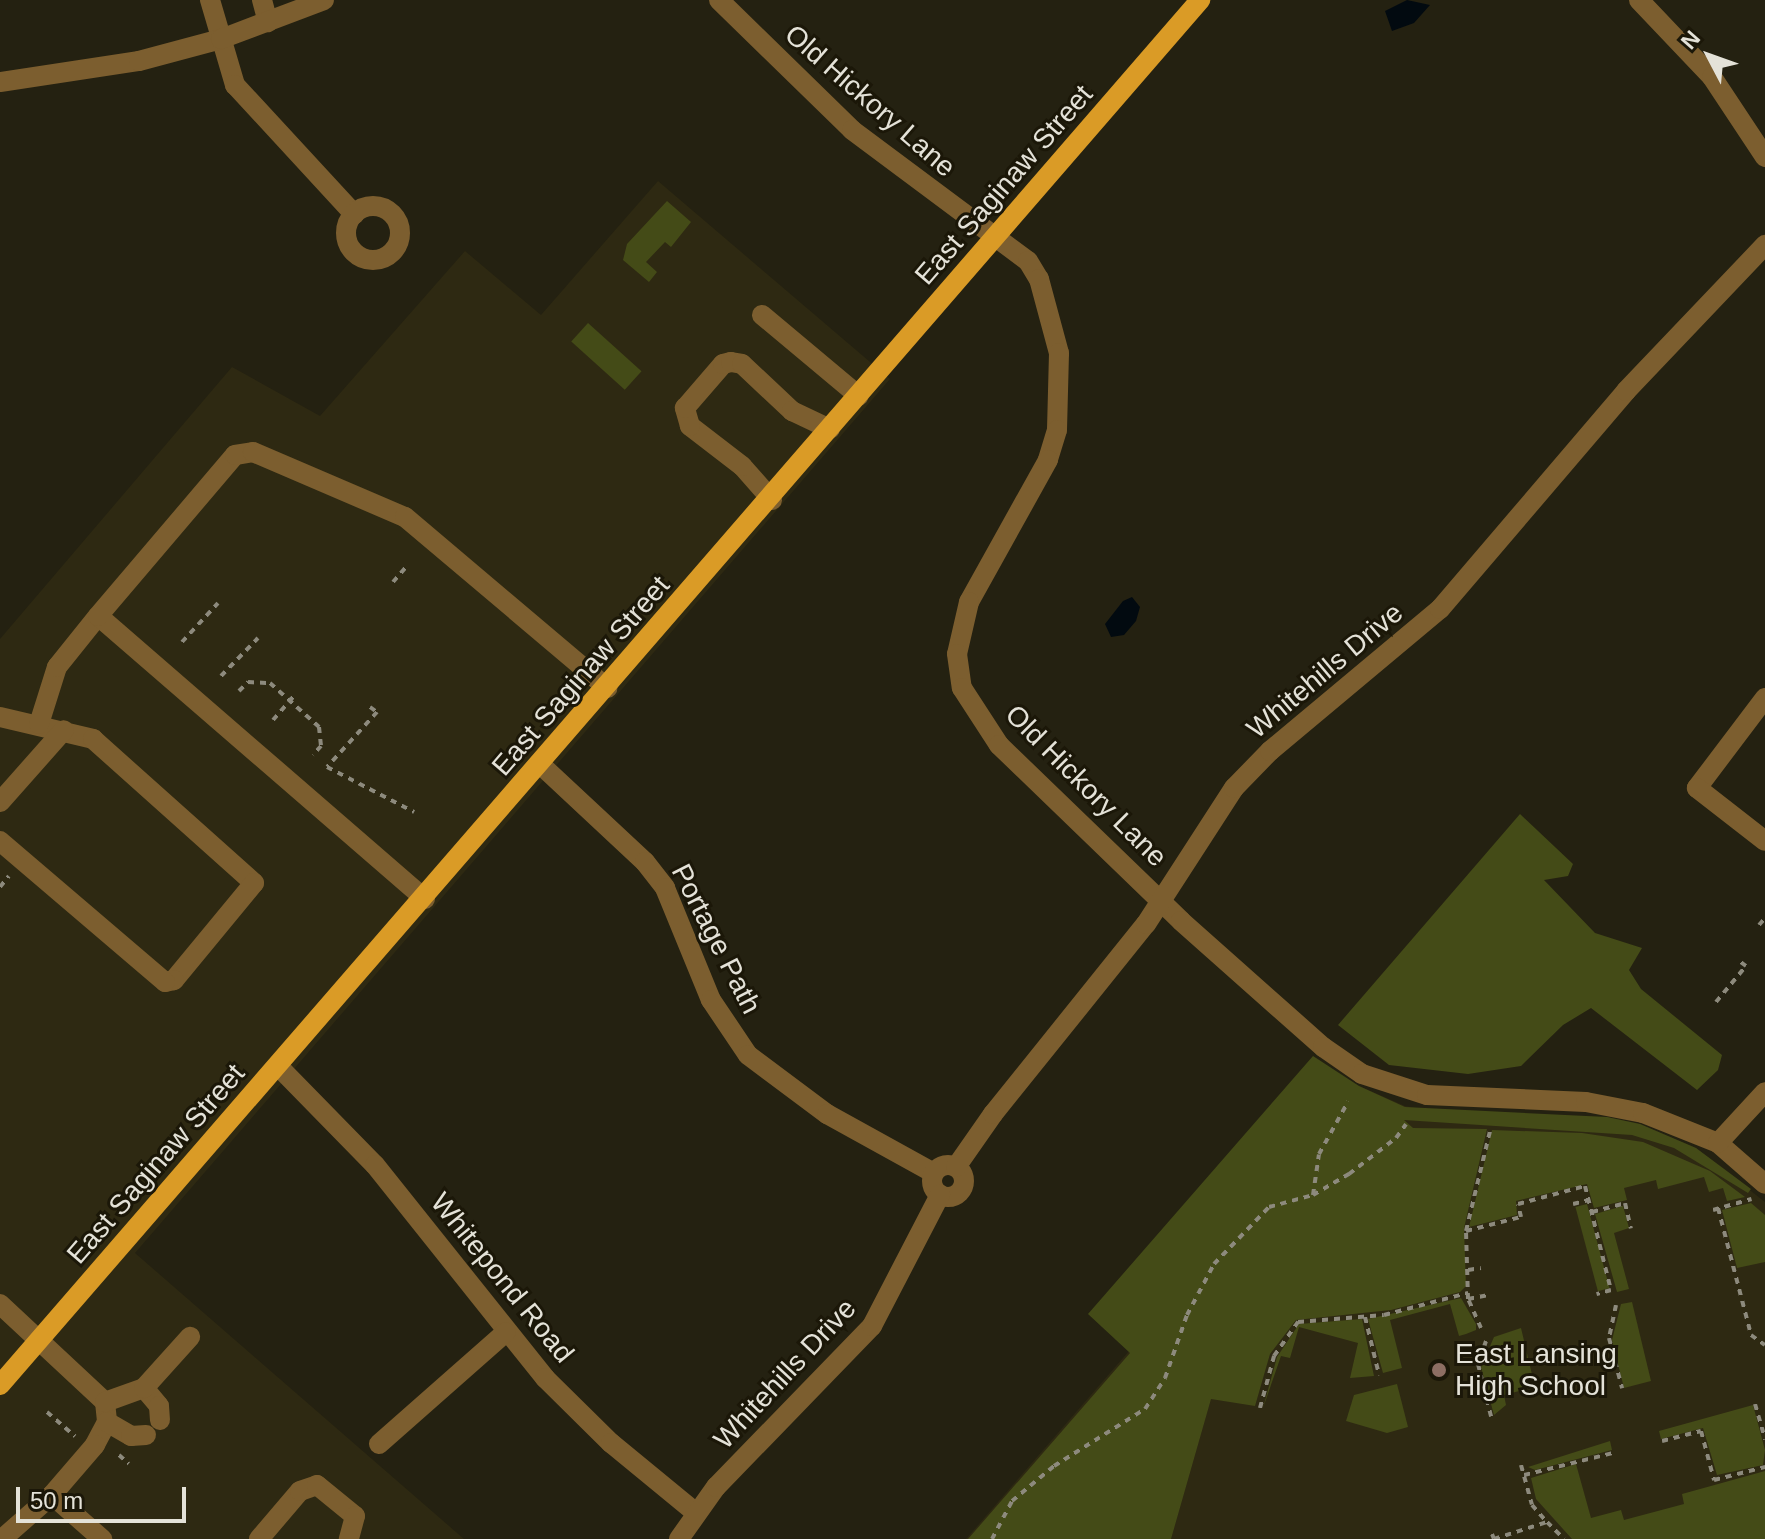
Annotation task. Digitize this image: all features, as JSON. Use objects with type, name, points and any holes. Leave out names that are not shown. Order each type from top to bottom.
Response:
[{"type":"main road","name":"East Saginaw Street","points":[[1,1381],[279,1067],[772,500],[1200,0]]},
{"type":"street","points":[[210,0],[235,85],[354,214]]},
{"type":"street","points":[[262,0],[268,22]]},
{"type":"street","points":[[0,82],[95,71],[221,39],[324,0]]},
{"type":"street","name":"Old Hickory Lane","points":[[719,0],[852,130],[1028,261],[1039,279],[1059,353],[1061,395],[1048,460],[969,602],[957,654],[962,688],[999,745],[1323,1047],[1384,1084],[1449,1097],[1615,1107],[1670,1122],[1718,1143],[1758,1191]]},
{"type":"street","points":[[1639,0],[1712,77],[1765,157]]},
{"type":"street","name":"Whitehills Drive","points":[[679,1539],[695,1512],[872,1326],[940,1195],[955,1195],[962,1188],[963,1177],[956,1167],[1162,900],[1234,788],[1270,751],[1440,609],[1626,391],[1765,245]]},
{"type":"street","points":[[762,315],[859,396]]},
{"type":"street","points":[[772,500],[742,466],[690,426],[685,408],[731,362],[742,364],[792,411],[830,429]]},
{"type":"street","points":[[39,724],[57,667],[235,455],[246,450],[405,517],[607,688]]},
{"type":"street","points":[[98,616],[425,899]]},
{"type":"street","points":[[1765,698],[1697,788],[1765,841]]},
{"type":"street","points":[[0,717],[93,739],[251,876],[252,890],[174,980],[165,982],[0,841]]},
{"type":"street","points":[[0,802],[64,730]]},
{"type":"street","name":"Portage Path","points":[[541,765],[645,862],[665,888],[711,1000],[748,1055],[827,1114],[934,1173]]},
{"type":"street","name":"Whitepond Road","points":[[279,1067],[375,1165],[506,1332],[611,1443],[695,1512]]},
{"type":"street","points":[[1718,1143],[1765,1092]]},
{"type":"street","points":[[940,1195],[933,1188],[934,1173],[942,1166],[956,1167]]},
{"type":"street","points":[[0,1304],[39,1339],[131,1436],[153,1428],[159,1406],[144,1388]]},
{"type":"street","points":[[379,1444],[506,1332]]},
{"type":"street","points":[[4,1530],[52,1495],[106,1412],[144,1388],[190,1337]]},
{"type":"street","points":[[259,1539],[300,1491],[317,1485],[355,1516],[349,1539]]},
{"type":"street","points":[[52,1495],[102,1539]]},
{"type":"path","points":[[393,582],[408,565]]},
{"type":"path","points":[[182,642],[218,603]]},
{"type":"path","points":[[221,676],[258,638]]},
{"type":"path","points":[[239,691],[248,682],[270,683],[319,727],[321,746],[313,755]]},
{"type":"path","points":[[273,720],[296,694]]},
{"type":"path","points":[[370,707],[377,712],[327,767],[414,812]]},
{"type":"path","points":[[1759,925],[1765,918]]},
{"type":"path","points":[[1716,1002],[1746,966],[1739,961]]},
{"type":"path","points":[[1313,1195],[1319,1154],[1348,1102]]},
{"type":"path","points":[[992,1539],[1012,1501],[1054,1466],[1145,1409],[1165,1378],[1187,1315],[1214,1264],[1269,1207],[1313,1195],[1384,1147],[1406,1124]]},
{"type":"path","points":[[1481,1328],[1468,1296],[1466,1231],[1491,1127]]},
{"type":"path","points":[[1466,1231],[1521,1217],[1518,1204],[1585,1186],[1612,1292],[1597,1294]]},
{"type":"path","points":[[1758,1191],[1715,1209],[1751,1335],[1765,1345]]},
{"type":"path","points":[[1573,1204],[1589,1200]]},
{"type":"path","points":[[1592,1212],[1625,1203],[1631,1228]]},
{"type":"path","points":[[1468,1270],[1481,1268]]},
{"type":"path","points":[[1260,1408],[1274,1356],[1298,1322],[1365,1317],[1468,1296],[1489,1295]]},
{"type":"path","points":[[1616,1305],[1609,1338],[1622,1388]]},
{"type":"path","points":[[1365,1317],[1379,1375]]},
{"type":"path","points":[[1486,1341],[1478,1364],[1491,1416]]},
{"type":"path","points":[[1755,1404],[1765,1440]]},
{"type":"path","points":[[1662,1441],[1701,1431],[1714,1480],[1765,1467]]},
{"type":"path","points":[[1524,1475],[1613,1453]]},
{"type":"path","points":[[1521,1465],[1532,1505],[1564,1539]]},
{"type":"path","points":[[1492,1534],[1494,1539],[1547,1522]]},
{"type":"shaded area","points":[[1407,0],[1430,5],[1414,23],[1392,31],[1385,11]]},
{"type":"shaded area","points":[[658,181],[890,379],[135,1253],[464,1539],[0,1539],[0,639],[232,367],[320,416],[465,251],[541,315]]},
{"type":"shaded area","points":[[1132,597],[1140,607],[1136,621],[1124,635],[1111,637],[1105,624],[1123,601]]},
{"type":"shaded area","name":"East Lansing High School","points":[[1359,1086],[1405,1106],[1438,1112],[1607,1117],[1640,1124],[1696,1148],[1765,1202],[1765,1539],[966,1539]]},
{"type":"green space","points":[[667,201],[691,222],[671,247],[665,242],[646,262],[657,272],[649,282],[623,260],[627,244]]},
{"type":"green space","points":[[588,323],[642,371],[625,390],[571,342]]},
{"type":"green space","points":[[1520,814],[1573,864],[1568,876],[1544,880],[1595,933],[1642,948],[1629,970],[1641,989],[1722,1055],[1718,1070],[1697,1090],[1591,1008],[1563,1025],[1521,1066],[1468,1074],[1389,1065],[1338,1025]]},
{"type":"green space","points":[[1313,1056],[1359,1086],[1405,1107],[1607,1117],[1640,1124],[1696,1148],[1751,1189],[1748,1193],[1674,1148],[1632,1135],[1404,1120],[1413,1128],[1487,1129],[1464,1228],[1466,1286],[1460,1292],[1391,1310],[1296,1320],[1270,1354],[1255,1406],[1211,1399],[1171,1539],[968,1539],[1130,1353],[1088,1314]]},
{"type":"green space","points":[[1492,1130],[1582,1133],[1643,1142],[1710,1171],[1745,1197],[1727,1201],[1723,1188],[1709,1192],[1704,1177],[1658,1189],[1656,1180],[1624,1188],[1627,1200],[1594,1208],[1587,1184],[1516,1201],[1517,1215],[1469,1227]]},
{"type":"green space","points":[[1751,1203],[1765,1215],[1765,1262],[1737,1268],[1722,1210]]},
{"type":"green space","points":[[1587,1204],[1610,1288],[1598,1291],[1575,1207]]},
{"type":"green space","points":[[1623,1206],[1629,1228],[1614,1233],[1629,1289],[1617,1292],[1595,1214]]},
{"type":"green space","points":[[1461,1298],[1476,1324],[1476,1330],[1459,1336],[1450,1304],[1390,1320],[1402,1368],[1383,1373],[1368,1319]]},
{"type":"green space","points":[[1632,1302],[1651,1381],[1624,1388],[1612,1340],[1621,1304]]},
{"type":"green space","points":[[1362,1319],[1374,1376],[1350,1378],[1358,1343],[1299,1327],[1290,1358],[1281,1356],[1263,1408],[1277,1357],[1299,1324]]},
{"type":"green space","points":[[1521,1328],[1535,1387],[1504,1395],[1506,1405],[1494,1415],[1481,1367],[1494,1337]]},
{"type":"green space","points":[[1397,1384],[1408,1427],[1387,1433],[1346,1421],[1354,1395]]},
{"type":"green space","points":[[1753,1405],[1765,1450],[1763,1465],[1717,1475],[1703,1428],[1661,1439],[1659,1431]]},
{"type":"green space","points":[[1610,1441],[1612,1450],[1535,1470],[1528,1467]]},
{"type":"green space","points":[[1576,1464],[1591,1518],[1621,1510],[1624,1520],[1684,1504],[1682,1494],[1765,1471],[1765,1539],[1572,1539],[1536,1499],[1531,1478]]},
{"type":"place","name":"East Lansing High School","points":[[1439,1370]]}]
